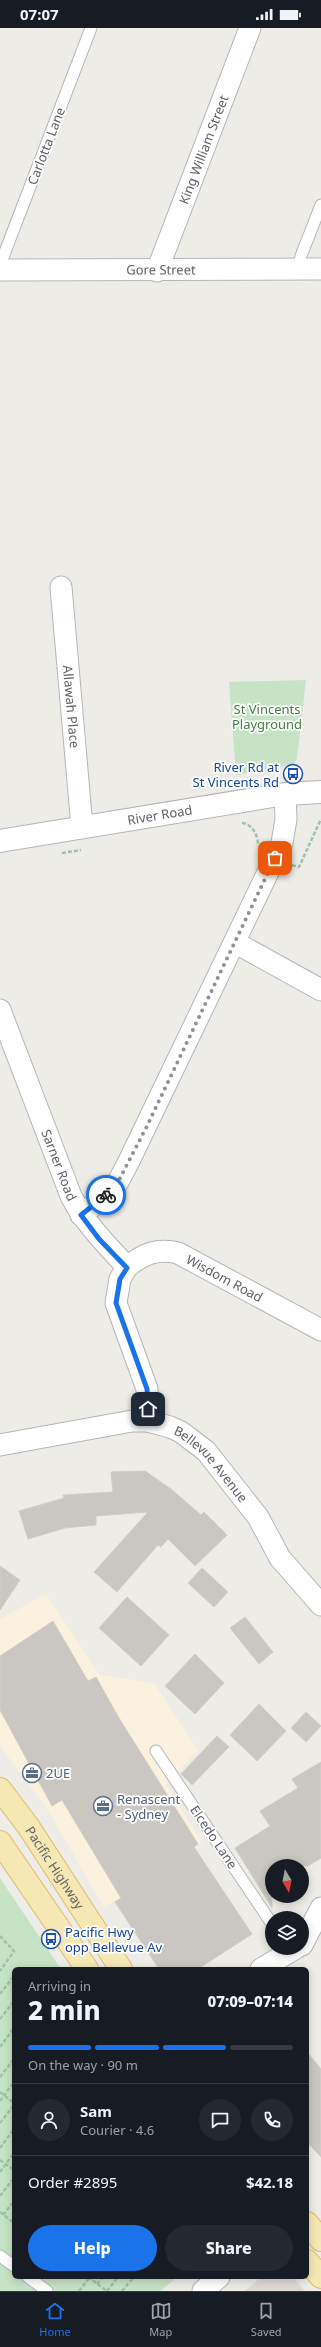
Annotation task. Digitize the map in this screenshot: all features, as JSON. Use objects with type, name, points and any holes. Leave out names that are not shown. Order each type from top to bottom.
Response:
[{"type":"main road","name":"River Road","points":[[0,841],[285,794],[321,792]]},
{"type":"main road","name":"Pacific Highway","points":[[0,1789],[28,1826],[120,1967]]},
{"type":"main road","points":[[0,1842],[86,1967]]},
{"type":"main road","points":[[309,2225],[321,2240]]},
{"type":"main road","points":[[309,2263],[321,2276]]},
{"type":"street","name":"King William Street","points":[[157,270],[250,28]]},
{"type":"street","name":"Gore Street","points":[[0,270],[321,269]]},
{"type":"street","name":"Allawah Place","points":[[61,587],[82,827]]},
{"type":"street","points":[[81,1215],[103,1198],[118,1182],[146,1128],[236,943],[282,843],[286,819],[285,794]]},
{"type":"street","points":[[236,943],[321,990]]},
{"type":"street","name":"Sarner Road","points":[[0,1010],[63,1176],[81,1215],[99,1239],[127,1268]]},
{"type":"street","name":"Wisdom Road","points":[[127,1268],[137,1258],[148,1253],[158,1251],[178,1252],[321,1330]]},
{"type":"street","points":[[127,1268],[120,1279],[116,1303],[147,1389],[148,1421]]},
{"type":"street","name":"Bellevue Avenue","points":[[0,1445],[120,1422],[148,1421],[181,1432],[206,1451],[258,1517],[280,1558],[308,1593],[321,1605]]},
{"type":"street","points":[[309,1926],[321,1908]]},
{"type":"street","points":[[264,1967],[283,1955]]},
{"type":"street","points":[[203,2291],[217,2279]]},
{"type":"lane","name":"Carlotta Lane","points":[[0,265],[91,28]]},
{"type":"lane","points":[[299,269],[301,256],[321,205]]},
{"type":"lane","name":"Elcedo Lane","points":[[156,1751],[265,1914]]},
{"type":"lane","points":[[0,2256],[12,2265]]},
{"type":"lane","points":[[31,2279],[47,2291]]},
{"type":"path","points":[[235,822],[246,823],[254,830],[258,837],[259,853],[299,867],[321,819]]},
{"type":"path","points":[[57,853],[86,848]]},
{"type":"path","points":[[0,1936],[14,1951],[0,1970]]},
{"type":"path","points":[[0,1994],[12,1979]]},
{"type":"path","points":[[0,2019],[12,2004]]},
{"type":"path","points":[[0,2047],[12,2031]]},
{"type":"path","points":[[0,2077],[12,2062]]},
{"type":"path","points":[[0,2101],[12,2085]]},
{"type":"path","points":[[0,2092],[12,2102]]},
{"type":"path","points":[[0,2123],[12,2107]]},
{"type":"path","points":[[0,2148],[12,2132]]},
{"type":"path","points":[[0,2172],[12,2156]]},
{"type":"path","points":[[0,2160],[12,2168]]},
{"type":"path","points":[[0,2196],[12,2181]]},
{"type":"path","points":[[3,2215],[12,2203]]},
{"type":"path","points":[[0,2212],[12,2222]]},
{"type":"path","points":[[79,2291],[88,2279]]},
{"type":"path","points":[[92,2279],[107,2291],[116,2279]]},
{"type":"path","points":[[98,2284],[102,2279]]},
{"type":"path","points":[[122,2291],[132,2279]]},
{"type":"shaded area","points":[[46,1594],[99,1674],[155,1684],[198,1750],[166,1785],[202,1842],[104,1908],[48,1810],[0,1746],[0,1619]]},
{"type":"shaded area","points":[[259,2279],[295,2279],[305,2291],[245,2291]]},
{"type":"green space","name":"St Vincents Playground","points":[[306,680],[297,759],[292,765],[236,775],[229,682]]},
{"type":"green space","points":[[0,1878],[60,1967],[12,1967],[12,2279],[175,2279],[161,2291],[0,2291]]},
{"type":"building","points":[[145,1471],[171,1489],[201,1515],[204,1512],[227,1535],[195,1566],[168,1539],[161,1547],[158,1545],[117,1592],[94,1572],[148,1512],[96,1516],[96,1525],[65,1528],[28,1539],[19,1511],[64,1498],[63,1495],[113,1492],[111,1472]]},
{"type":"building","points":[[0,1566],[20,1580],[0,1610]]},
{"type":"building","points":[[202,1568],[228,1592],[214,1607],[188,1583]]},
{"type":"building","points":[[127,1597],[169,1635],[141,1666],[99,1628]]},
{"type":"building","points":[[245,1617],[273,1652],[259,1664],[230,1628]]},
{"type":"building","points":[[53,1621],[88,1681],[96,1677],[119,1718],[198,1844],[194,1847],[252,1934],[201,1967],[158,1967],[115,1902],[121,1898],[62,1800],[52,1806],[0,1710],[0,1656]]},
{"type":"building","points":[[195,1654],[224,1683],[195,1714],[165,1686]]},
{"type":"building","points":[[259,1704],[286,1731],[257,1761],[230,1735]]},
{"type":"building","points":[[306,1712],[321,1726],[306,1742],[291,1728]]},
{"type":"building","points":[[217,1736],[229,1747],[192,1785],[181,1774]]},
{"type":"building","points":[[321,1762],[321,1858],[309,1865],[309,1859],[265,1859],[265,1897],[235,1848],[270,1826],[260,1811],[298,1788],[292,1779]]},
{"type":"building","points":[[309,2054],[321,2069],[321,2157],[309,2144]]},
{"type":"way so far","points":[[106,1195],[118,1182],[146,1128],[236,943],[275,858]]},
{"type":"place","name":"River Rd at St Vincents Rd","points":[[293,774]]},
{"type":"place","name":"2UE","points":[[32,1773]]},
{"type":"place","name":"Renascent - Sydney","points":[[103,1806]]},
{"type":"place","name":"Pacific Hwy opp Bellevue Av","points":[[51,1939]]},
{"type":"route","points":[[106,1195],[81,1215],[99,1239],[127,1268],[120,1279],[116,1303],[147,1389],[148,1409]]}]
